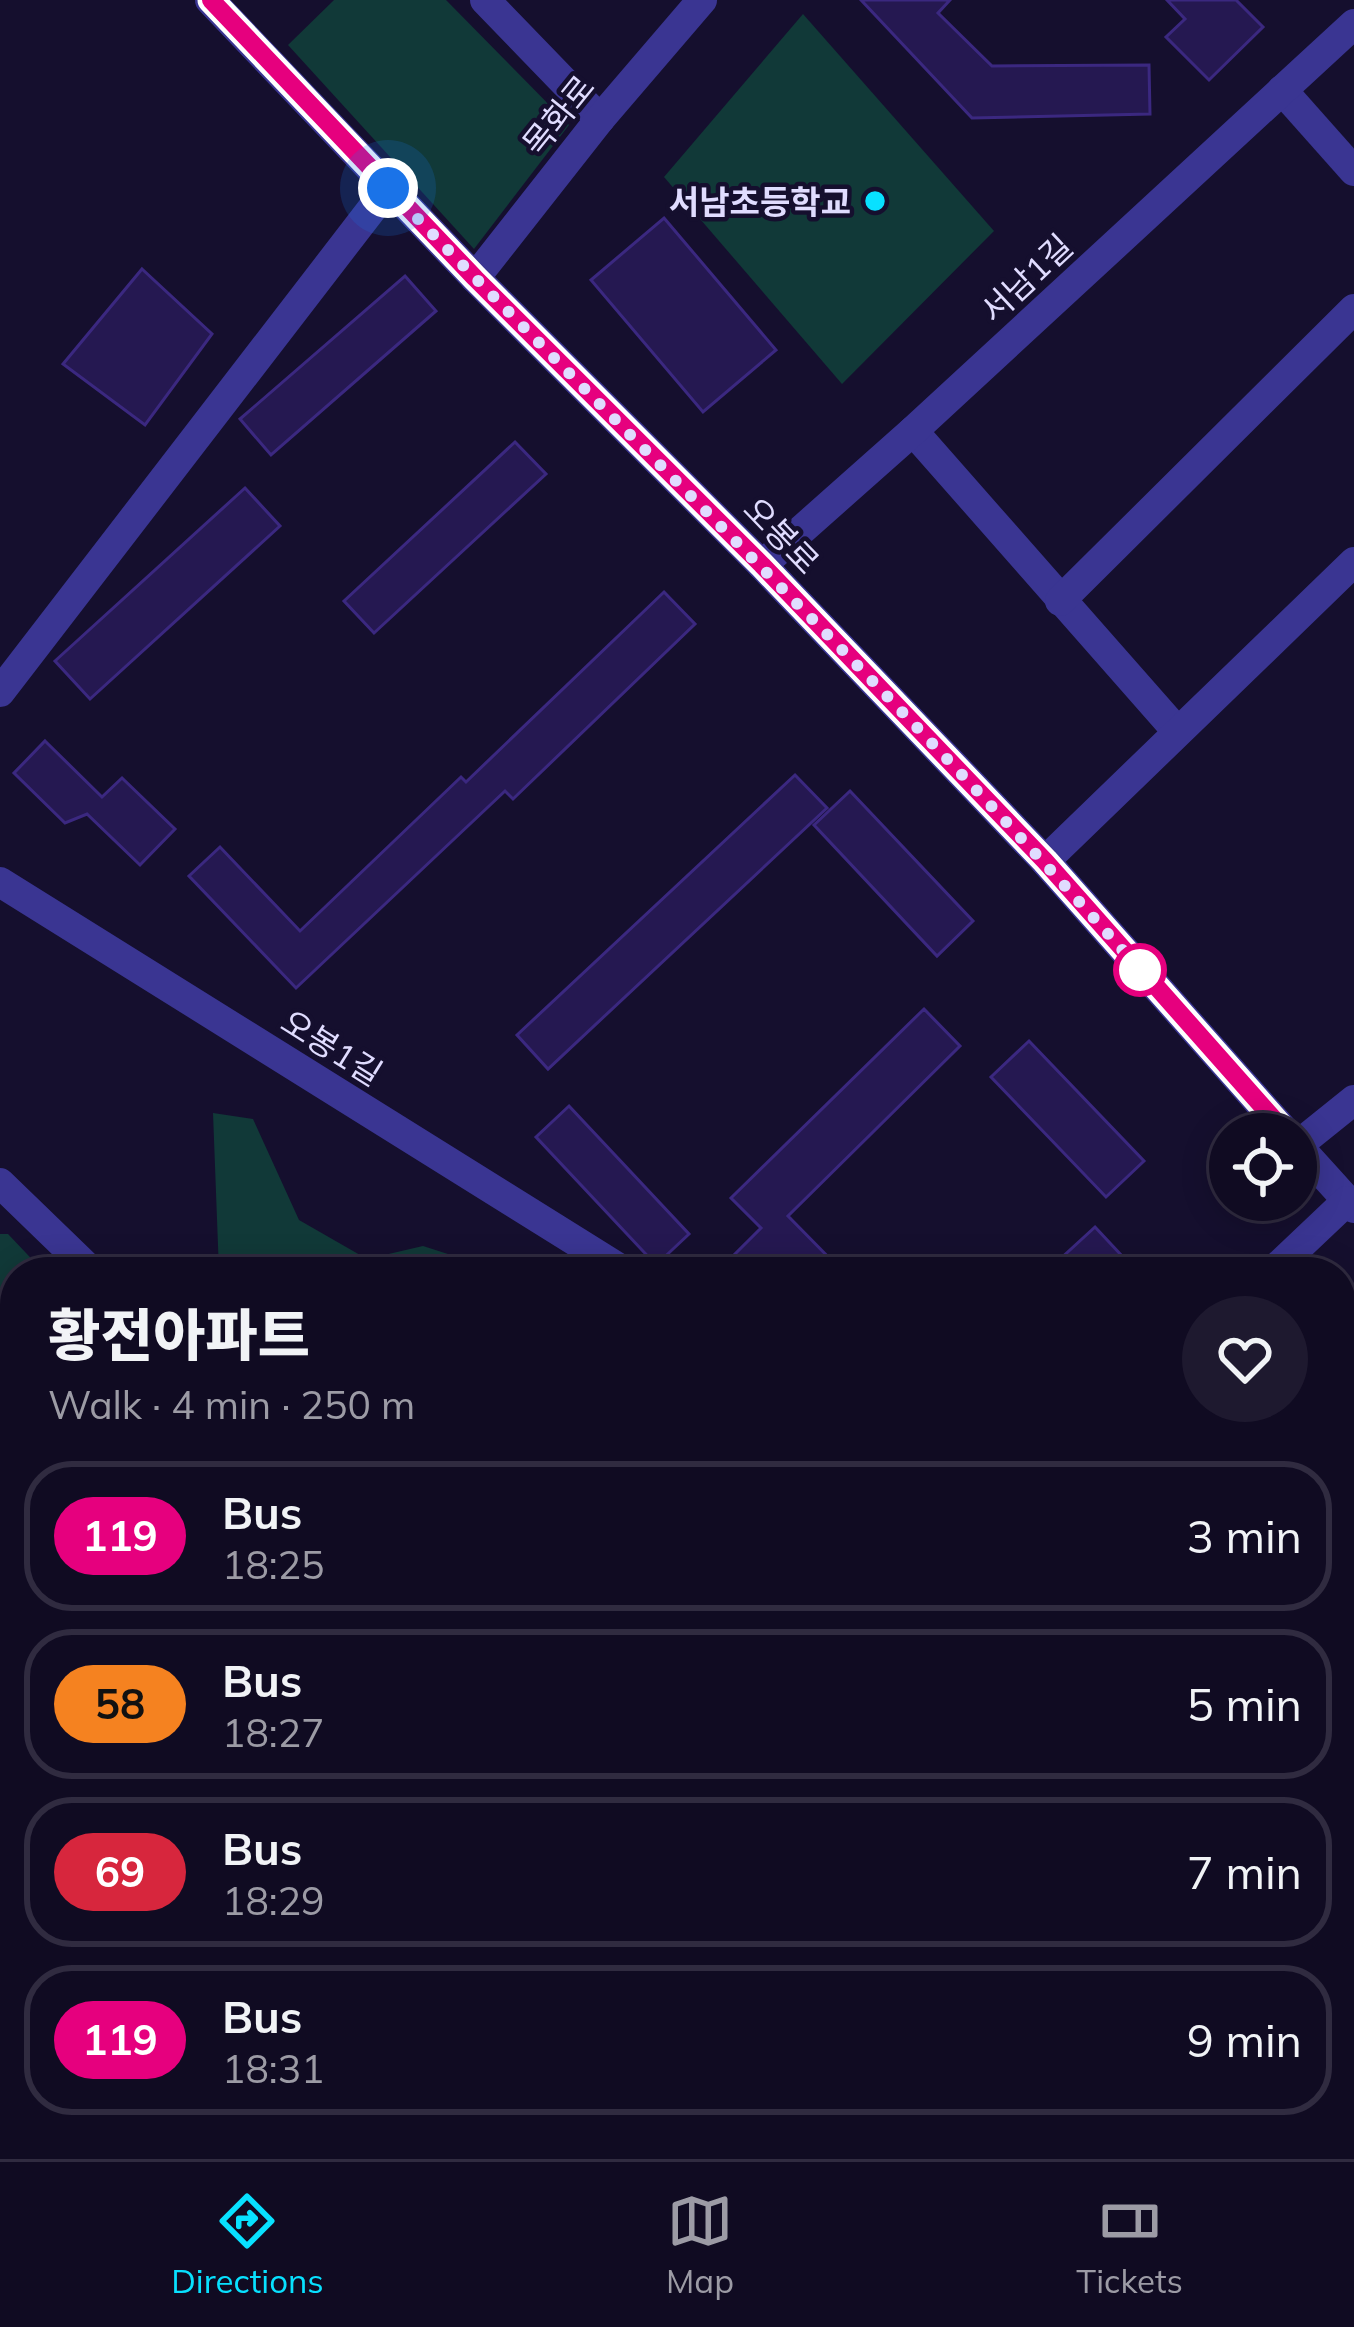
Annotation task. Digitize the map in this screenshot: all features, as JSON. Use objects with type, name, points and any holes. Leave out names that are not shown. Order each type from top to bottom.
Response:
[{"type":"street","name":"오봉로","points":[[211,0],[475,278],[762,565],[1045,861],[1268,1113]]},
{"type":"street","name":"목화로","points":[[475,278],[701,0]]},
{"type":"street","points":[[492,3],[600,119]]},
{"type":"street","name":"서남1길","points":[[762,565],[1354,24]]},
{"type":"street","points":[[1282,91],[1354,171]]},
{"type":"street","points":[[0,692],[388,188]]},
{"type":"street","points":[[1060,601],[1354,309]]},
{"type":"street","points":[[913,431],[1178,731]]},
{"type":"street","points":[[1045,861],[1354,562]]},
{"type":"street","name":"오봉1길","points":[[0,882],[601,1257]]},
{"type":"street","points":[[1317,1129],[1354,1100]]},
{"type":"street","points":[[1289,1257],[1351,1204],[1317,1166]]},
{"type":"street","points":[[0,1183],[76,1257]]},
{"type":"green space","points":[[334,0],[446,0],[569,125],[474,249],[288,45]]},
{"type":"green space","points":[[803,14],[994,231],[842,384],[664,177]]},
{"type":"green space","points":[[213,1113],[253,1119],[299,1220],[364,1257],[218,1257]]},
{"type":"green space","points":[[0,1234],[8,1234],[30,1257],[0,1257]]},
{"type":"green space","points":[[423,1246],[457,1257],[376,1257]]},
{"type":"building","points":[[861,0],[950,0],[938,13],[992,66],[1149,65],[1150,114],[972,118]]},
{"type":"building","points":[[1167,0],[1236,0],[1263,27],[1209,80],[1166,37],[1185,19]]},
{"type":"building","points":[[664,218],[776,350],[703,412],[591,280]]},
{"type":"building","points":[[142,269],[212,334],[145,425],[63,364]]},
{"type":"building","points":[[405,276],[436,311],[271,455],[240,419]]},
{"type":"building","points":[[515,442],[546,474],[374,633],[344,601]]},
{"type":"building","points":[[245,488],[280,526],[90,699],[55,661]]},
{"type":"building","points":[[664,592],[695,624],[513,799],[505,791],[296,988],[189,876],[220,847],[300,931],[461,777],[466,782]]},
{"type":"building","points":[[45,741],[102,797],[122,778],[175,829],[140,865],[87,814],[65,823],[14,773]]},
{"type":"building","points":[[795,775],[827,808],[548,1069],[517,1035]]},
{"type":"building","points":[[850,791],[973,921],[937,956],[814,825]]},
{"type":"building","points":[[924,1009],[960,1046],[788,1216],[828,1257],[734,1257],[761,1228],[731,1198]]},
{"type":"building","points":[[1029,1041],[1144,1161],[1106,1197],[991,1077]]},
{"type":"building","points":[[569,1106],[689,1234],[665,1257],[648,1257],[536,1137]]},
{"type":"building","points":[[1095,1227],[1123,1257],[1062,1257]]},
{"type":"bus line","name":"119","points":[[211,0],[475,278],[762,565],[1045,861],[1268,1113]]},
{"type":"place","name":"서남초등학교","points":[[875,201]]},
{"type":"route","points":[[388,188],[793,598],[1045,861],[1146,977],[1140,970]]}]
